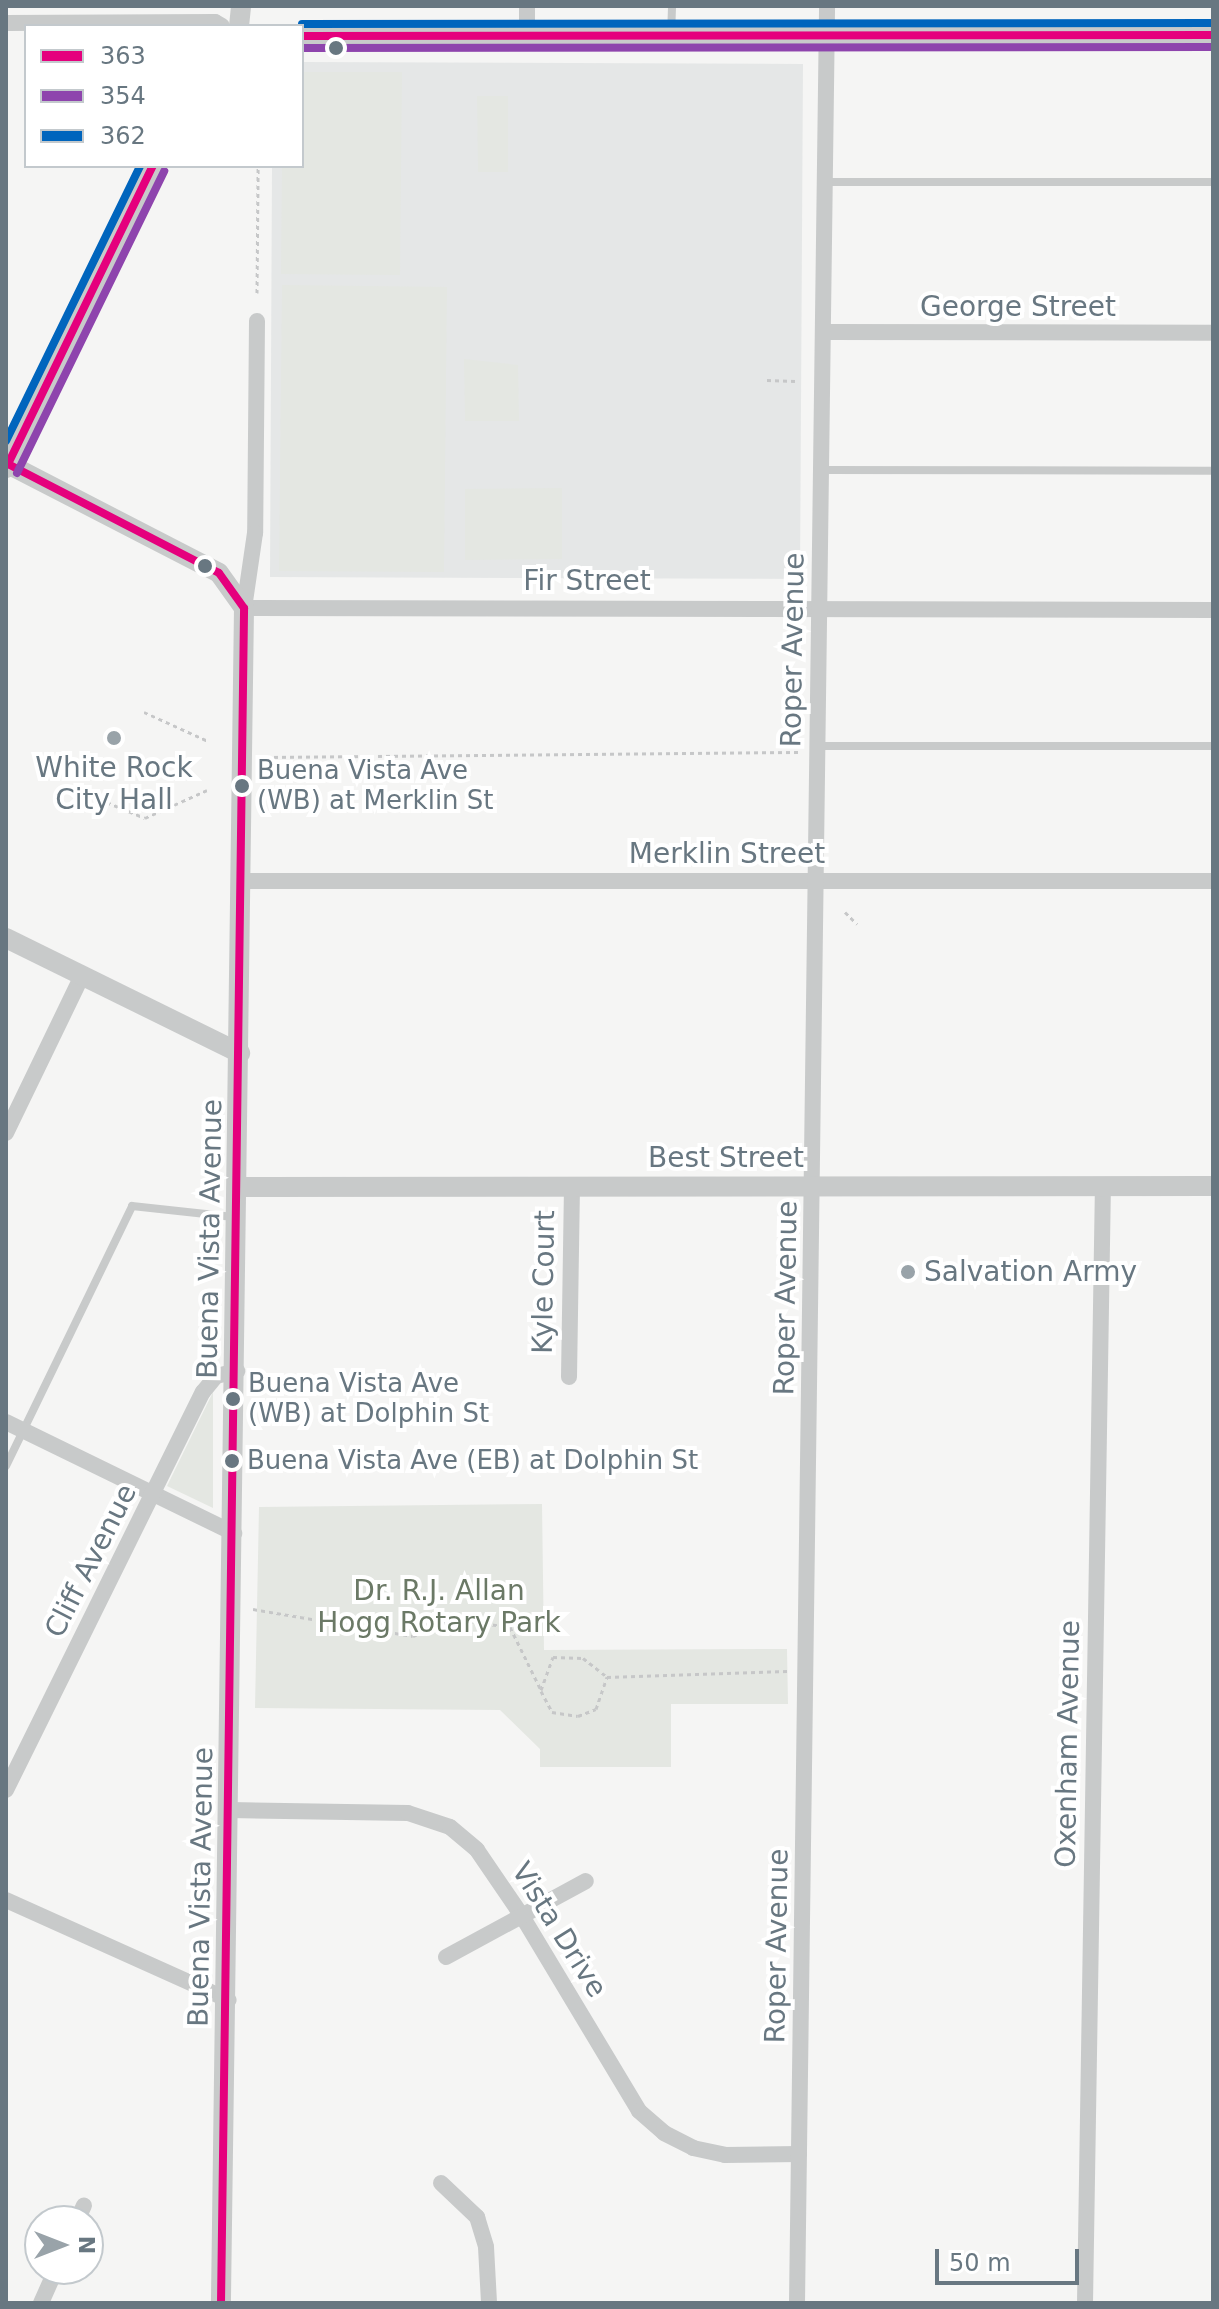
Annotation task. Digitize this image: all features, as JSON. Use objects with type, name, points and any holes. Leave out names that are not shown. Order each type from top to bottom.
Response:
[{"type":"street","points":[[527,6],[527,35]]},
{"type":"street","name":"Roper Avenue","points":[[797,2303],[827,6]]},
{"type":"street","points":[[6,23],[82,14],[218,24]]},
{"type":"street","points":[[304,36],[1213,35]]},
{"type":"street","points":[[152,168],[7,465],[219,573],[244,608]]},
{"type":"street","name":"Buena Vista Avenue","points":[[221,2303],[229,2000],[244,608],[254,562],[257,321]]},
{"type":"street","name":"George Street","points":[[823,332],[1213,333]]},
{"type":"street","name":"Fir Street","points":[[244,608],[1213,610]]},
{"type":"street","name":"Merklin Street","points":[[242,881],[1213,881]]},
{"type":"street","points":[[6,938],[240,1053]]},
{"type":"street","points":[[6,1133],[82,976]]},
{"type":"street","name":"Oxenham Avenue","points":[[1085,2303],[1103,1185]]},
{"type":"street","name":"Best Street","points":[[239,1187],[1213,1186]]},
{"type":"street","name":"Kyle Court","points":[[569,1377],[572,1187]]},
{"type":"street","name":"Cliff Avenue","points":[[6,1790],[203,1392],[216,1376],[237,1371]]},
{"type":"street","points":[[6,1422],[234,1533]]},
{"type":"street","name":"Vista Drive","points":[[230,1810],[408,1813],[450,1827],[477,1850],[522,1916],[639,2111],[664,2133],[693,2148],[725,2155],[799,2154]]},
{"type":"street","points":[[446,1957],[586,1881]]},
{"type":"street","points":[[6,1900],[229,2000]]},
{"type":"street","points":[[441,2183],[477,2217],[486,2247],[489,2303]]},
{"type":"lane","points":[[671,37],[672,6]]},
{"type":"lane","points":[[825,182],[1213,182]]},
{"type":"lane","points":[[821,470],[1213,471]]},
{"type":"lane","points":[[818,746],[1213,746]]},
{"type":"lane","points":[[6,1466],[132,1206],[238,1218]]},
{"type":"path","points":[[257,293],[258,168]]},
{"type":"path","points":[[767,380],[795,381]]},
{"type":"path","points":[[144,712],[208,741]]},
{"type":"path","points":[[266,757],[800,752]]},
{"type":"path","points":[[92,796],[145,818],[207,790]]},
{"type":"path","points":[[845,912],[857,924]]},
{"type":"path","points":[[253,1609],[413,1636],[453,1619],[510,1627],[552,1712],[578,1716],[596,1709],[607,1677]]},
{"type":"path","points":[[541,1690],[553,1657],[583,1658],[607,1677],[788,1671]]},
{"type":"shaded area","points":[[304,62],[803,64],[800,579],[270,577],[272,168],[304,168]]},
{"type":"green space","points":[[304,72],[402,72],[400,275],[281,274],[282,168],[304,168]]},
{"type":"green space","points":[[477,96],[508,96],[508,172],[478,172]]},
{"type":"green space","points":[[282,285],[447,287],[444,572],[279,571]]},
{"type":"green space","points":[[464,359],[518,365],[519,421],[465,421]]},
{"type":"green space","points":[[562,488],[562,559],[465,560],[465,489]]},
{"type":"green space","points":[[213,1392],[213,1508],[167,1486]]},
{"type":"green space","name":"Dr. R.J. Allan Hogg Rotary Park","points":[[542,1504],[544,1650],[787,1649],[788,1704],[671,1704],[671,1767],[540,1767],[540,1749],[500,1710],[255,1708],[259,1507]]},
{"type":"transit line","name":"362","points":[[302,24],[1213,23]]},
{"type":"transit line","name":"363","points":[[304,36],[1213,35]]},
{"type":"transit line","name":"354","points":[[304,48],[1213,47]]},
{"type":"transit line","name":"362","points":[[6,441],[139,168]]},
{"type":"transit line","name":"363","points":[[8,464],[152,168]]},
{"type":"transit line","name":"354","points":[[17,473],[164,171]]},
{"type":"transit line","name":"363","points":[[8,464],[219,573],[244,608]]},
{"type":"transit line","name":"363","points":[[221,2303],[244,608]]},
{"type":"place","name":"White Rock City Hall","points":[[114,738]]},
{"type":"place","name":"Buena Vista Ave (WB) at Merklin St","points":[[242,786]]},
{"type":"place","name":"Salvation Army","points":[[908,1272]]},
{"type":"place","name":"Buena Vista Ave (WB) at Dolphin St","points":[[233,1399]]},
{"type":"place","name":"Buena Vista Ave (EB) at Dolphin St","points":[[232,1461]]}]
